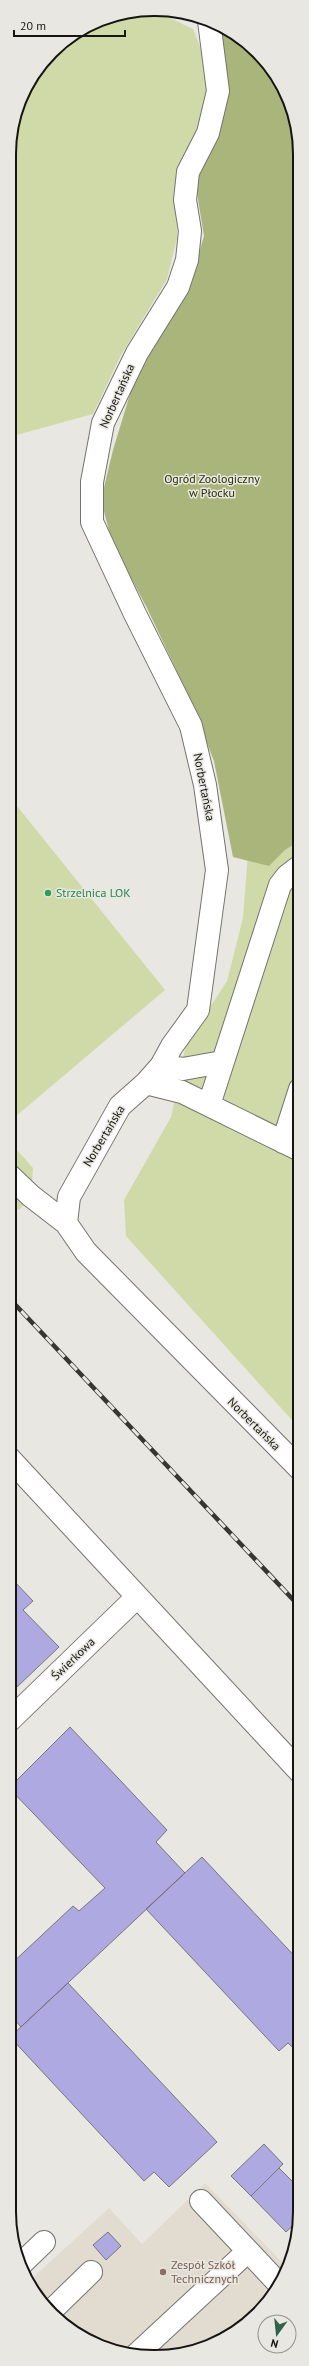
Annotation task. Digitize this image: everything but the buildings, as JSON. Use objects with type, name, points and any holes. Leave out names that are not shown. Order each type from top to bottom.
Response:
[{"type":"street","name":"Norbertańska","points":[[210,28],[218,91],[208,133],[188,172],[185,200],[190,231],[187,260],[178,287],[137,353],[103,423],[92,482],[92,522],[135,614],[191,726],[205,785],[218,870],[198,1010],[172,1046],[160,1066],[146,1083],[120,1106],[70,1197],[66,1223],[97,1263],[293,1462]]},
{"type":"street","points":[[209,1105],[280,885],[293,871]]},
{"type":"street","points":[[160,1066],[183,1069],[222,1062]]},
{"type":"street","points":[[146,1083],[182,1092],[291,1146],[293,1133]]},
{"type":"street","points":[[16,1182],[31,1196],[66,1223]]},
{"type":"street","points":[[16,1466],[293,1764]]},
{"type":"street","name":"Świerkowa","points":[[16,1714],[137,1597]]},
{"type":"street","points":[[201,2201],[275,2280]]},
{"type":"street","points":[[25,2260],[44,2242]]},
{"type":"street","points":[[142,2350],[248,2251]]},
{"type":"street","points":[[55,2307],[91,2272]]},
{"type":"shaded area","name":"Zespół Szkół Technicznych","points":[[205,2183],[283,2263],[270,2288],[246,2316],[216,2336],[199,2343],[164,2350],[136,2349],[110,2343],[93,2336],[70,2321],[50,2303],[33,2278],[109,2208],[142,2244]]},
{"type":"green space","points":[[166,16],[193,29],[209,69],[208,92],[204,112],[176,182],[177,238],[167,279],[121,355],[93,414],[16,435],[16,145],[19,127],[30,93],[45,70],[63,50],[78,39],[110,23],[136,17]]},
{"type":"green space","name":"Ogród Zoologiczny w Płocku","points":[[219,32],[239,45],[252,57],[264,70],[274,85],[286,110],[293,145],[293,845],[285,850],[269,866],[233,857],[214,761],[190,699],[147,608],[112,542],[101,500],[113,450],[131,391],[160,334],[186,296],[204,236],[196,187],[197,174],[222,119],[229,87]]},
{"type":"green space","points":[[293,266],[293,1421],[126,1236],[124,1200],[171,1117],[186,1044],[227,981],[243,918]]},
{"type":"green space","name":"Strzelnica LOK","points":[[16,805],[165,990],[16,1116]]},
{"type":"green space","points":[[16,1149],[33,1168],[31,1196],[19,1210],[16,1208]]},
{"type":"railway","points":[[16,1305],[293,1600]]},
{"type":"place","name":"Strzelnica LOK","points":[[48,893]]},
{"type":"place","name":"Zespół Szkół Technicznych","points":[[163,2272]]}]
